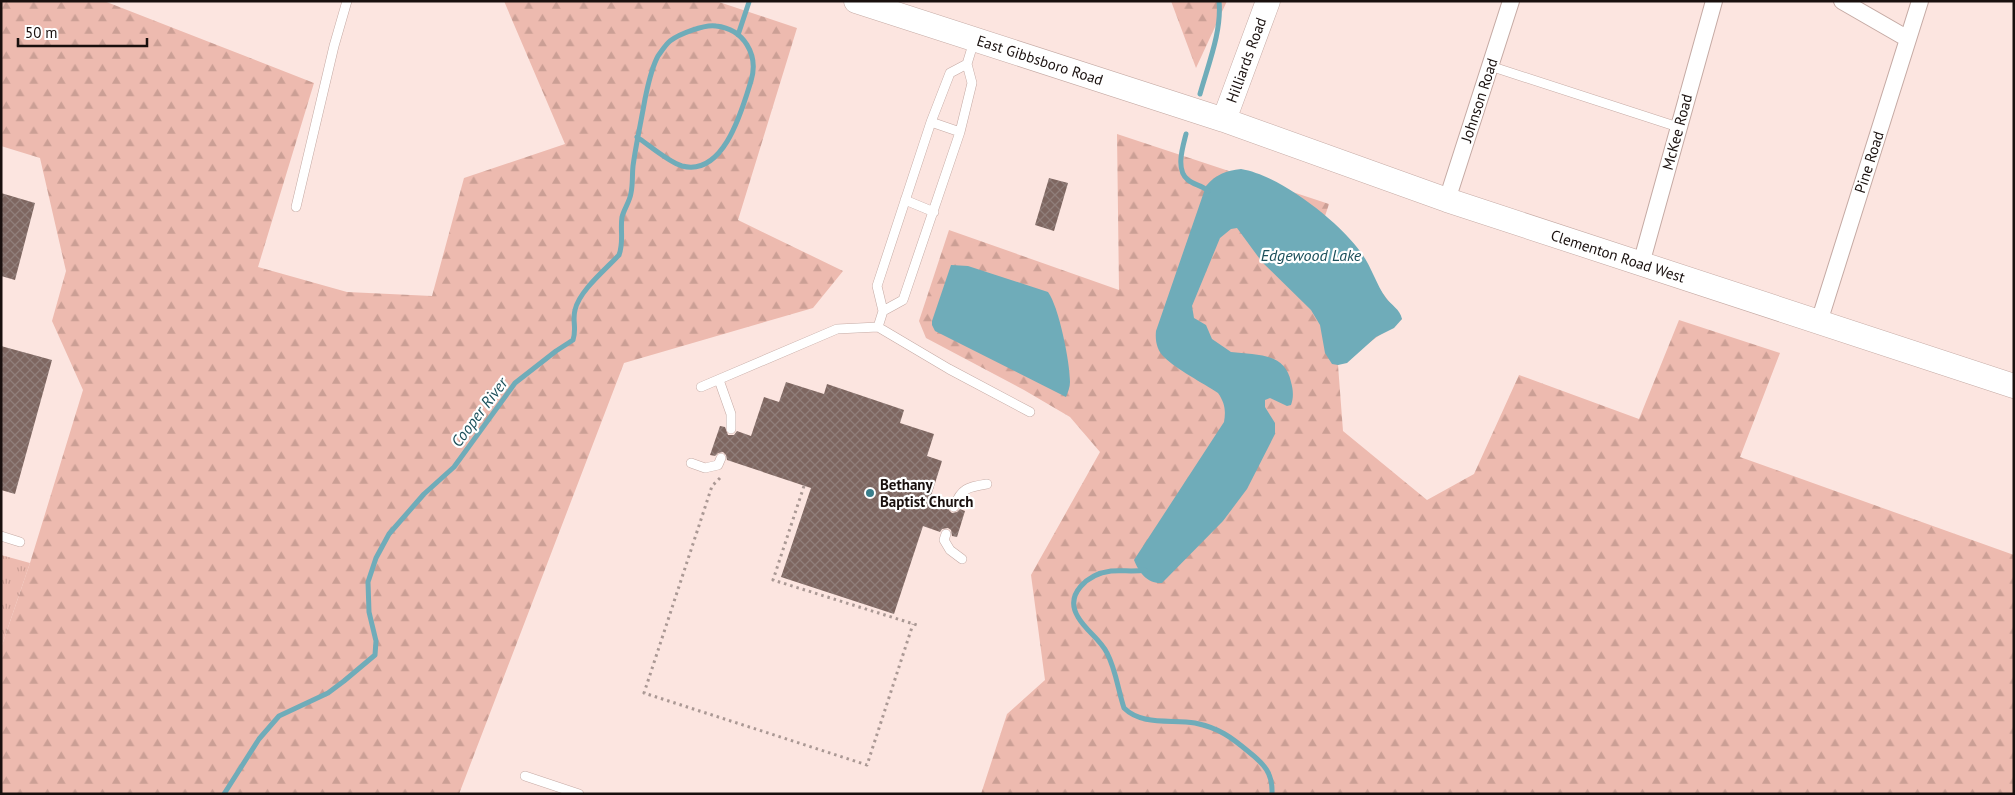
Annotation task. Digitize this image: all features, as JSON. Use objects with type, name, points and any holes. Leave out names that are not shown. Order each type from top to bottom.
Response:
[{"type":"main road","name":"East Gibbsboro Road","points":[[856,1],[1224,120]]},
{"type":"main road","name":"Hilliards Road","points":[[1224,120],[1268,1]]},
{"type":"main road","name":"Clementon Road West","points":[[1224,120],[1447,200],[2014,386]]},
{"type":"street","name":"Johnson Road","points":[[1447,200],[1512,1]]},
{"type":"street","name":"McKee Road","points":[[1641,264],[1714,1]]},
{"type":"street","points":[[1842,1],[1908,39]]},
{"type":"street","name":"Pine Road","points":[[1819,322],[1920,1]]},
{"type":"lane","points":[[296,207],[334,46],[347,1]]},
{"type":"lane","points":[[883,311],[903,300],[934,212],[960,132],[972,83],[967,64],[975,39]]},
{"type":"lane","points":[[878,328],[883,311],[877,286],[931,122],[950,73],[967,64]]},
{"type":"lane","points":[[1490,66],[1549,84],[1639,116],[1678,127]]},
{"type":"lane","points":[[931,122],[960,132]]},
{"type":"lane","points":[[905,200],[934,212]]},
{"type":"lane","points":[[701,387],[837,329],[878,328],[949,369],[1030,412]]},
{"type":"lane","points":[[719,380],[731,414],[731,429]]},
{"type":"lane","points":[[691,462],[706,468],[718,465],[721,458]]},
{"type":"lane","points":[[954,507],[959,494],[971,486],[987,484]]},
{"type":"lane","points":[[946,534],[944,540],[950,550],[962,559]]},
{"type":"lane","points":[[1,536],[20,542]]},
{"type":"lane","points":[[525,776],[579,794]]},
{"type":"path","points":[[724,474],[712,486],[644,693],[867,765],[915,625],[773,580],[804,486]]},
{"type":"green space","points":[[1,1],[104,1],[314,83],[258,267],[347,292],[432,296],[464,178],[565,144],[504,1],[716,1],[797,28],[738,220],[843,271],[813,308],[624,363],[459,794],[1,794],[1,648],[30,563],[83,390],[52,321],[66,271],[40,158],[1,146]]},
{"type":"green space","points":[[1171,1],[1227,1],[1196,68]]},
{"type":"green space","points":[[1117,134],[1329,204],[1325,216],[1402,319],[1338,365],[1343,431],[1427,500],[1474,474],[1519,375],[1639,419],[1679,320],[1780,353],[1740,457],[2014,555],[2014,794],[981,794],[1007,714],[1045,680],[1031,575],[1100,452],[1070,417],[1024,390],[926,338],[919,321],[949,230],[1119,290]]},
{"type":"green space","points":[[1,555],[30,563],[1,648]]},
{"type":"water","name":"Edgewood Lake","points":[[1241,169],[1273,180],[1324,214],[1352,241],[1362,254],[1383,293],[1399,312],[1402,319],[1394,328],[1376,337],[1347,363],[1332,364],[1325,353],[1320,325],[1311,310],[1262,262],[1237,228],[1231,229],[1220,238],[1192,306],[1194,318],[1206,325],[1212,339],[1231,352],[1259,355],[1276,360],[1288,372],[1293,390],[1293,399],[1291,405],[1287,406],[1270,398],[1265,400],[1265,407],[1275,423],[1275,434],[1247,489],[1223,521],[1162,583],[1152,582],[1145,577],[1134,560],[1224,422],[1225,414],[1224,404],[1218,393],[1169,362],[1162,354],[1157,345],[1156,331],[1206,186],[1222,174]]},
{"type":"water","points":[[951,265],[968,266],[1048,292],[1060,322],[1066,349],[1070,382],[1066,397],[935,331],[932,321]]},
{"type":"building","points":[[1049,178],[1068,183],[1054,231],[1035,225]]},
{"type":"building","points":[[1,193],[35,203],[15,280],[1,276]]},
{"type":"building","points":[[1,346],[52,360],[15,494],[1,490]]},
{"type":"building","name":"Bethany Baptist Church","points":[[786,382],[824,394],[827,384],[904,410],[900,423],[934,434],[927,456],[942,461],[930,499],[948,505],[952,513],[960,509],[965,511],[957,537],[952,536],[951,530],[948,528],[942,529],[940,532],[923,526],[894,614],[781,577],[811,488],[727,460],[723,452],[715,456],[710,455],[720,426],[725,427],[728,435],[734,435],[737,431],[751,436],[764,397],[779,402]]},
{"type":"waterway","points":[[1200,94],[1216,36],[1219,1]]},
{"type":"waterway","name":"Cooper River","points":[[738,35],[749,2]]},
{"type":"waterway","name":"Cooper River","points":[[224,794],[259,739],[279,716],[328,693],[375,655],[376,641],[369,612],[368,582],[376,558],[389,534],[424,494],[454,467],[515,383],[573,340],[575,332],[574,314],[582,295],[619,255],[622,241],[622,217],[632,186],[634,158],[637,141],[639,133],[643,108],[658,56],[674,38],[692,30],[705,27],[716,26],[726,28],[741,38],[751,53],[753,71],[736,124],[720,152],[709,161],[697,167],[682,166],[665,157],[642,140],[637,137]]},
{"type":"waterway","points":[[1186,134],[1181,158],[1184,176],[1208,191]]},
{"type":"waterway","points":[[1145,570],[1111,571],[1094,576],[1081,586],[1076,593],[1074,601],[1074,609],[1078,617],[1101,643],[1110,660],[1124,708],[1131,714],[1148,720],[1195,723],[1224,734],[1263,765],[1271,780],[1272,794]]},
{"type":"place","name":"Bethany Baptist Church","points":[[870,493]]}]
